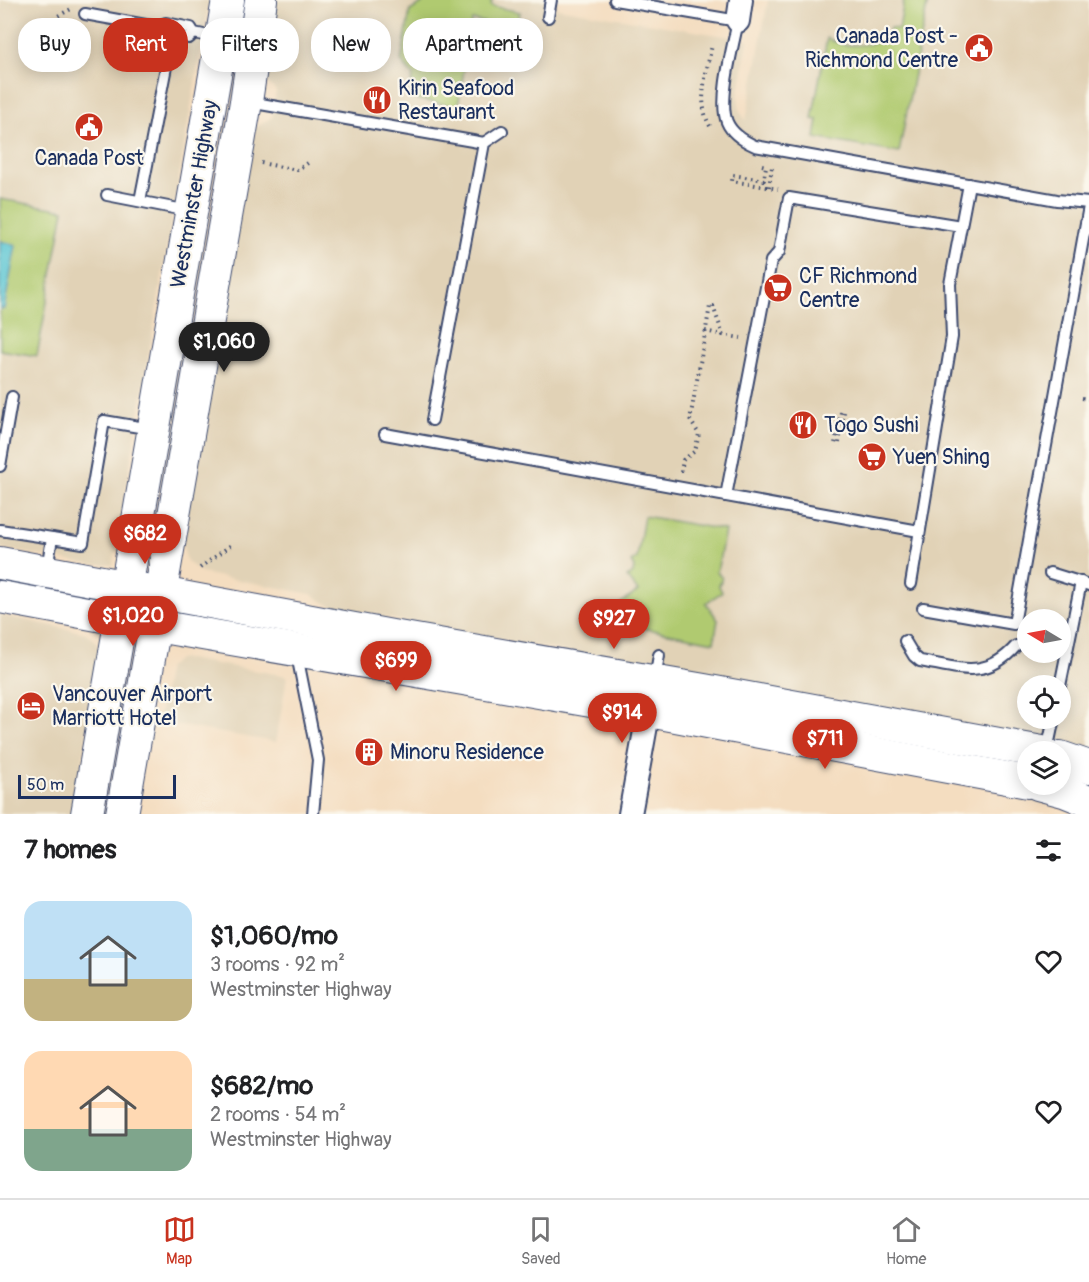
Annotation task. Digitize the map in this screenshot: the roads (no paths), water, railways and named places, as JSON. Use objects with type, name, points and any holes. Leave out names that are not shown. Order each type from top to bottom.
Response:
[{"type":"street","name":"Westminster Highway","points":[[218,18],[228,0]]},
{"type":"street","name":"Westminster Highway","points":[[122,814],[162,594],[246,102],[261,0]]},
{"type":"street","name":"Westminster Highway","points":[[87,814],[190,211],[204,72]]},
{"type":"street","points":[[0,563],[1017,747]]},
{"type":"street","points":[[0,597],[296,649],[654,682],[1017,779]]},
{"type":"street","points":[[630,814],[654,682]]},
{"type":"street","points":[[1071,761],[1089,767]]},
{"type":"street","points":[[1071,794],[1089,801]]},
{"type":"lane","points":[[548,17],[551,0]]},
{"type":"lane","points":[[615,0],[740,11],[723,106],[728,124],[741,139],[755,146],[1089,205],[1014,624],[923,608]]},
{"type":"lane","points":[[85,14],[107,18]]},
{"type":"lane","points":[[140,201],[165,72]]},
{"type":"lane","points":[[246,102],[484,143],[502,131]]},
{"type":"lane","points":[[432,420],[484,143]]},
{"type":"lane","points":[[910,584],[952,337],[950,284],[969,184]]},
{"type":"lane","points":[[107,195],[190,211]]},
{"type":"lane","points":[[726,496],[771,261],[779,252],[789,198],[961,226]]},
{"type":"lane","points":[[0,466],[12,397]]},
{"type":"lane","points":[[0,530],[83,543],[104,421],[154,430]]},
{"type":"lane","points":[[385,434],[919,531]]},
{"type":"lane","points":[[46,572],[52,538]]},
{"type":"lane","points":[[1050,573],[1085,583],[1063,675]]},
{"type":"lane","points":[[905,641],[920,661],[971,670],[986,668],[1002,661],[1016,646]]},
{"type":"lane","points":[[296,649],[318,760],[313,814]]},
{"type":"water","points":[[0,241],[16,245],[4,309],[0,309]]},
{"type":"place","name":"Canada Post - Richmond Centre","points":[[979,48]]},
{"type":"place","name":"Kirin Seafood Restaurant","points":[[377,100]]},
{"type":"place","name":"Canada Post","points":[[89,127]]},
{"type":"place","name":"CF Richmond Centre","points":[[778,288]]},
{"type":"place","name":"Togo Sushi","points":[[803,425]]},
{"type":"place","name":"Yuen Shing","points":[[872,457]]},
{"type":"place","name":"Vancouver Airport Marriott Hotel","points":[[31,706]]},
{"type":"place","name":"Minoru Residence","points":[[369,752]]}]
